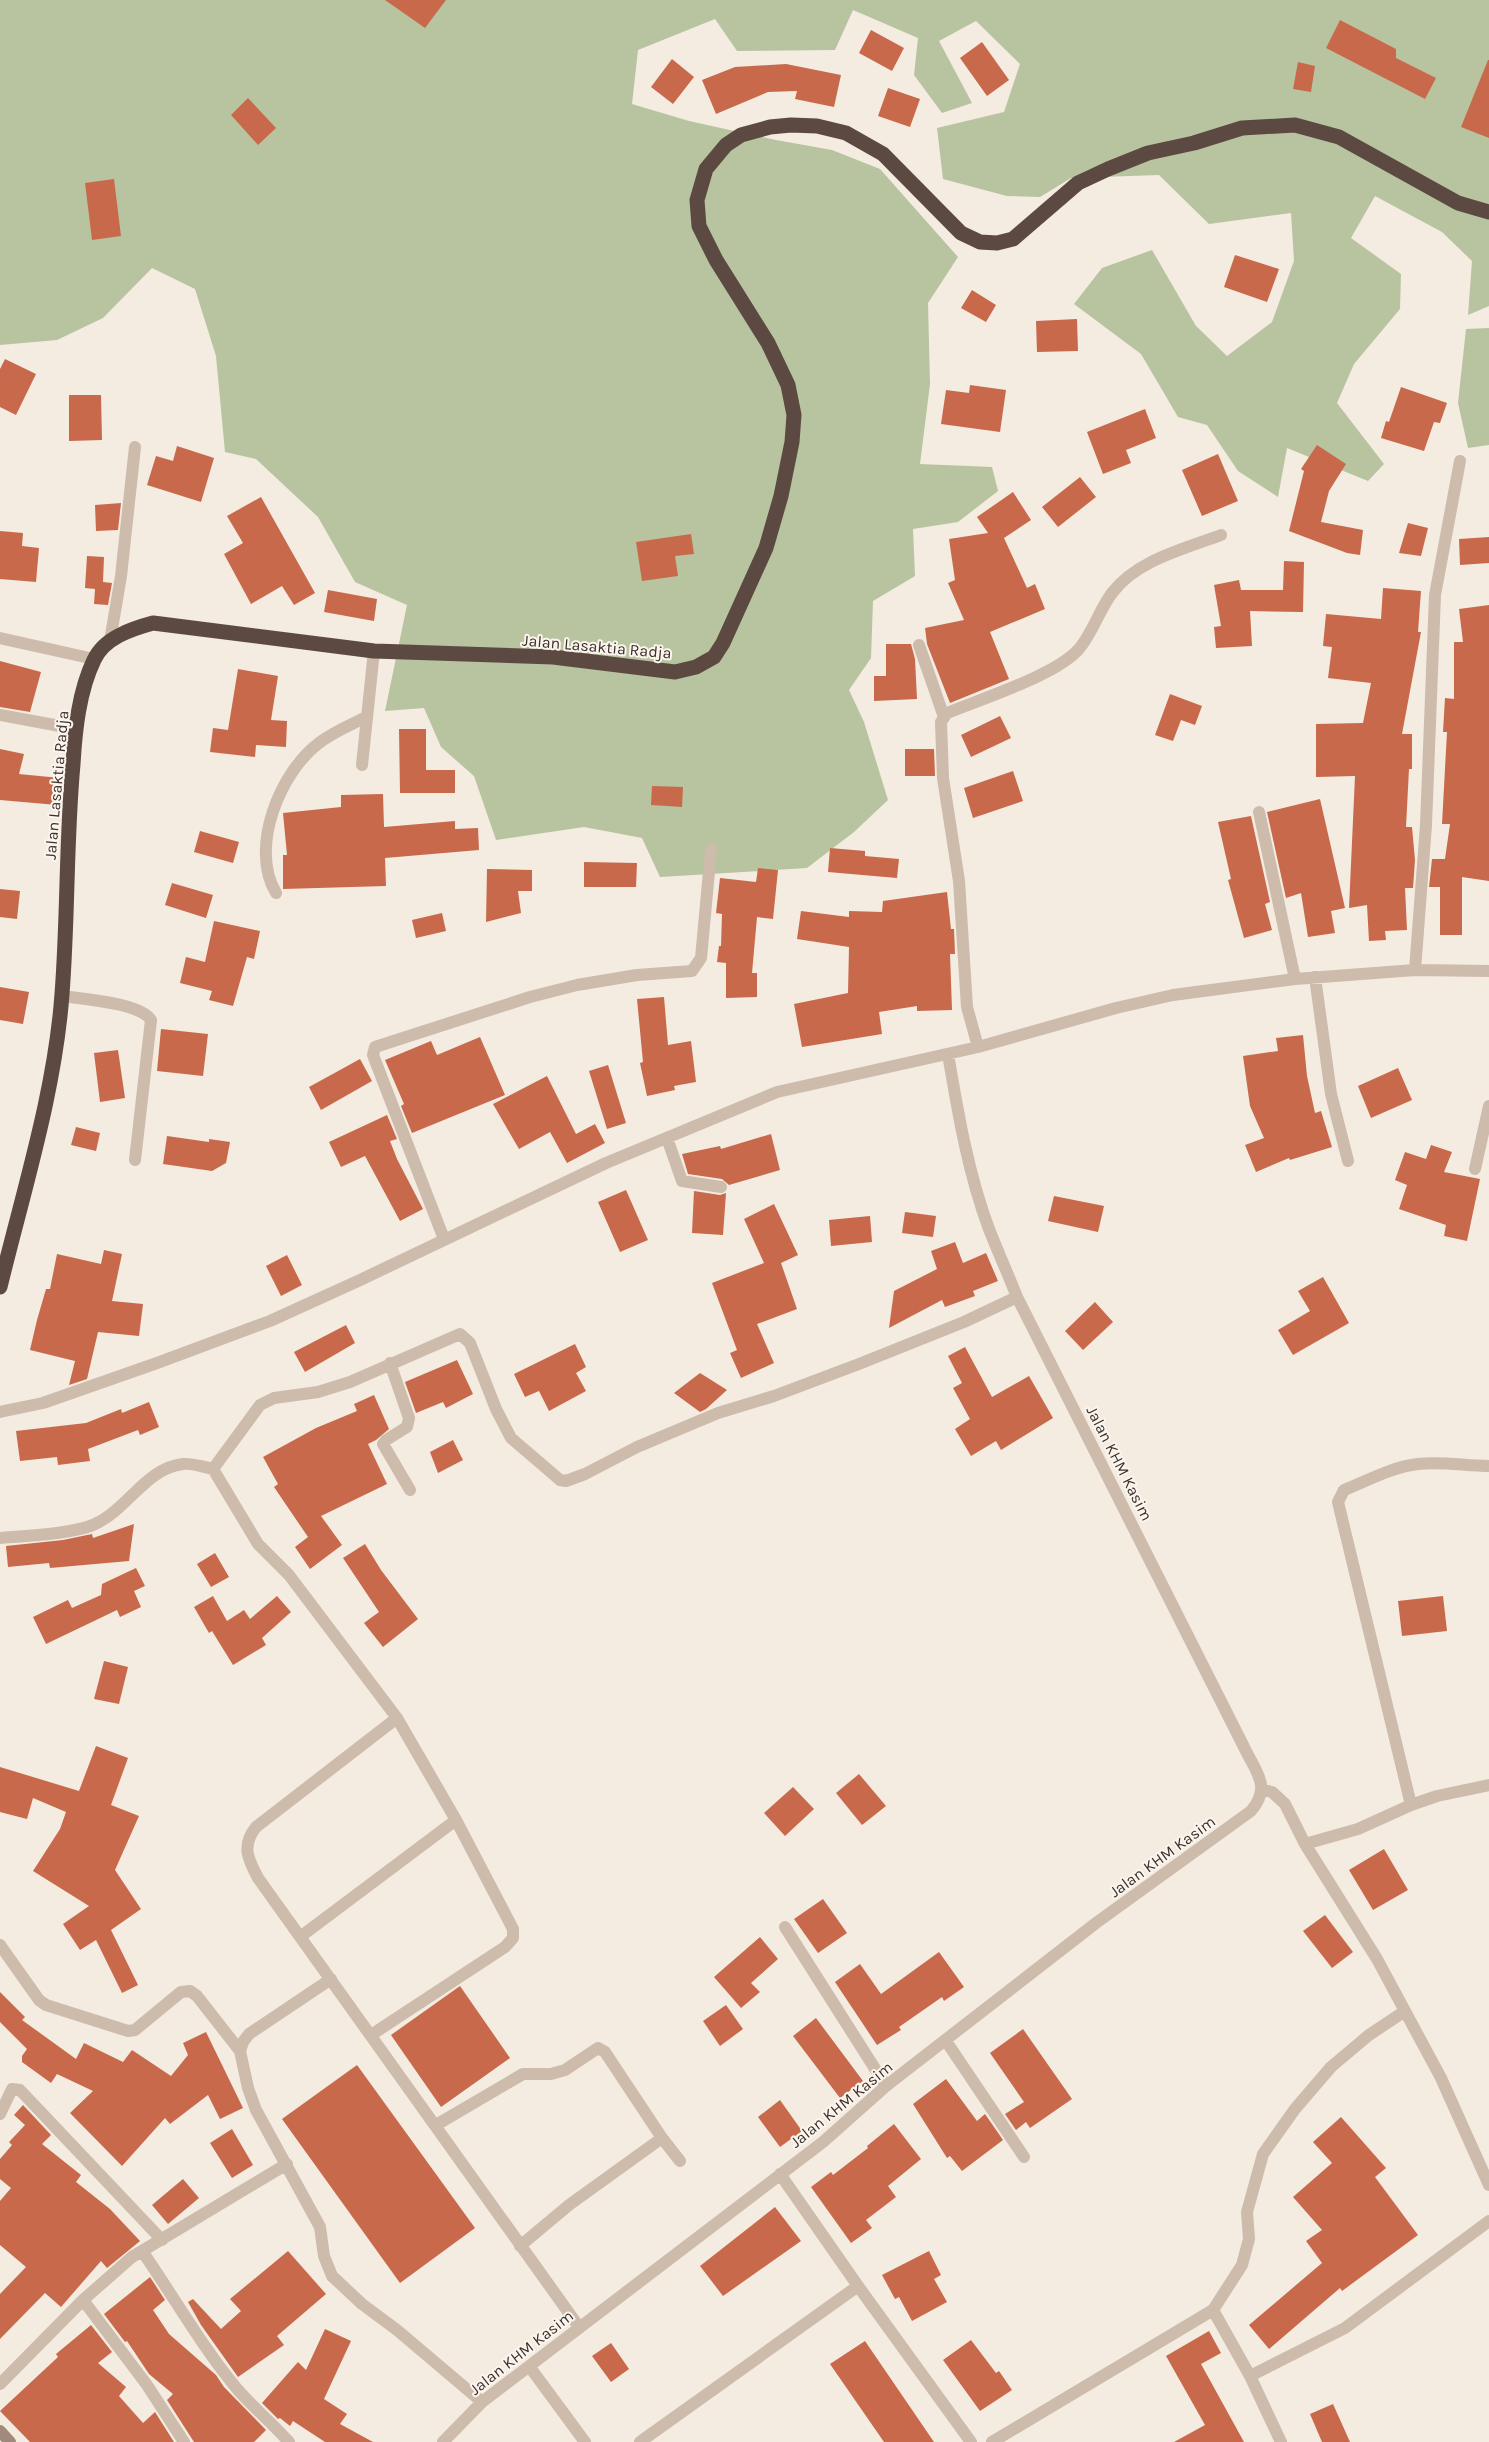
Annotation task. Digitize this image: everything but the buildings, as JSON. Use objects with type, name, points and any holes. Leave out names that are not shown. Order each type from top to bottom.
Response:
[{"type":"highway","name":"Jalan Lasaktia Radja","points":[[0,1287],[50,1078],[62,996],[70,788],[79,706],[94,659],[110,641],[132,629],[153,623],[374,651],[553,657],[675,672],[696,667],[714,657],[723,643],[766,548],[781,496],[792,442],[794,416],[788,385],[768,343],[716,260],[699,226],[697,200],[706,169],[726,145],[740,135],[791,124],[817,126],[846,133],[883,154],[961,233],[980,242],[997,243],[1013,239],[1078,184],[1108,169],[1148,153],[1194,143],[1242,128],[1296,125],[1339,137],[1458,203],[1489,212]]},
{"type":"street","points":[[110,641],[121,576],[135,447]]},
{"type":"street","points":[[1415,970],[1426,826],[1435,595],[1460,461]]},
{"type":"street","points":[[978,1047],[967,1007],[960,881],[943,778],[941,722],[944,717],[1061,664],[1078,650],[1113,592],[1131,574],[1156,560],[1222,535]]},
{"type":"street","points":[[0,638],[94,659]]},
{"type":"street","points":[[919,644],[944,717]]},
{"type":"street","points":[[362,765],[374,651]]},
{"type":"street","points":[[0,715],[76,729]]},
{"type":"street","points":[[276,893],[269,877],[267,846],[270,824],[283,785],[303,757],[320,742],[366,717]]},
{"type":"street","points":[[1259,812],[1295,979]]},
{"type":"street","points":[[444,1240],[373,1055],[375,1047],[530,997],[577,985],[637,975],[692,971],[701,958],[711,850]]},
{"type":"street","points":[[0,1412],[43,1403],[270,1321],[358,1282],[606,1164],[777,1092],[978,1047],[1116,1008],[1173,995],[1315,977],[1415,970],[1489,971]]},
{"type":"street","points":[[1315,977],[1330,1094],[1348,1160]]},
{"type":"street","points":[[62,996],[128,1007],[142,1012],[151,1020],[135,1160]]},
{"type":"street","name":"Jalan KHM Kasim","points":[[442,2442],[482,2402],[823,2142],[886,2086],[1096,1923],[1251,1811],[1258,1803],[1263,1790],[1235,1729],[1017,1297],[989,1228],[973,1173],[960,1124],[948,1054]]},
{"type":"street","points":[[1475,1169],[1489,1106]]},
{"type":"street","points":[[667,1138],[682,1181],[721,1186]]},
{"type":"street","points":[[213,1469],[260,1405],[274,1398],[332,1388],[460,1334],[466,1337],[473,1349],[496,1409],[511,1438],[560,1480],[573,1480],[636,1447],[718,1412],[774,1396],[859,1364],[964,1322],[1017,1297]]},
{"type":"street","points":[[390,1363],[409,1418],[407,1428],[386,1440],[383,1444],[410,1490]]},
{"type":"street","points":[[0,1538],[76,1529],[95,1524],[122,1505],[152,1477],[167,1467],[185,1464],[213,1469],[258,1544],[289,1575],[397,1718],[456,1820],[513,1929],[513,1938],[505,1947],[371,2035]]},
{"type":"street","points":[[1411,1804],[1338,1502],[1344,1490],[1379,1474],[1403,1467],[1419,1464],[1489,1466]]},
{"type":"street","points":[[397,1718],[256,1827],[250,1835],[246,1846],[247,1858],[258,1878],[579,2327]]},
{"type":"street","points":[[1305,1844],[1358,1829],[1411,1804],[1489,1784]]},
{"type":"street","points":[[1263,1790],[1272,1792],[1282,1800],[1305,1844],[1377,1959],[1441,2078],[1489,2185]]},
{"type":"street","points":[[300,1937],[456,1820]]},
{"type":"street","points":[[785,1927],[886,2086]]},
{"type":"street","points":[[0,1946],[34,1996],[46,2005],[128,2031],[141,2028],[181,1992],[190,1991],[197,1996],[240,2051],[248,2088],[256,2110],[288,2164],[320,2226],[324,2256],[332,2276],[362,2304],[398,2330],[482,2402]]},
{"type":"street","points":[[240,2051],[243,2042],[249,2034],[332,1979]]},
{"type":"street","points":[[992,2442],[1213,2310],[1242,2265],[1249,2239],[1247,2212],[1263,2154],[1295,2109],[1331,2067],[1368,2035],[1405,2011]]},
{"type":"street","points":[[946,2041],[1024,2156]]},
{"type":"street","points":[[436,2125],[523,2074],[551,2074],[565,2070],[598,2048],[605,2052],[662,2138],[680,2161]]},
{"type":"street","points":[[0,2114],[12,2089],[20,2090],[162,2240]]},
{"type":"street","points":[[520,2246],[569,2205],[662,2138]]},
{"type":"street","points":[[0,2384],[84,2300],[142,2251],[288,2164]]},
{"type":"street","points":[[780,2174],[971,2442]]},
{"type":"street","points":[[1250,2376],[1345,2328],[1489,2221]]},
{"type":"street","points":[[142,2251],[181,2306],[209,2352],[239,2391],[289,2442]]},
{"type":"street","points":[[640,2442],[858,2286]]},
{"type":"street","points":[[84,2300],[146,2384],[184,2442]]},
{"type":"street","points":[[1213,2310],[1250,2376],[1281,2442]]},
{"type":"street","points":[[529,2366],[585,2442]]},
{"type":"street","points":[[0,2431],[10,2442]]},
{"type":"green space","points":[[0,0],[1489,0],[1489,306],[1468,315],[1472,261],[1442,232],[1375,196],[1351,238],[1401,274],[1400,309],[1354,364],[1337,403],[1384,464],[1368,481],[1287,448],[1278,497],[1238,471],[1207,425],[1178,417],[1141,354],[1074,304],[1102,268],[1152,250],[1196,326],[1227,356],[1272,322],[1294,261],[1291,213],[1209,224],[1159,175],[1071,178],[1040,197],[1007,196],[943,179],[937,128],[1004,112],[1020,64],[976,21],[939,41],[972,103],[942,113],[914,75],[918,38],[853,10],[835,50],[737,51],[715,19],[638,50],[632,104],[689,121],[832,150],[880,169],[958,257],[928,303],[930,384],[920,464],[992,467],[998,491],[958,522],[913,529],[915,576],[873,601],[871,658],[849,690],[864,722],[888,800],[854,832],[807,868],[660,877],[642,838],[584,827],[496,840],[474,776],[441,747],[424,708],[385,711],[407,605],[355,582],[318,517],[256,459],[225,452],[216,356],[195,289],[152,268],[103,318],[57,340],[0,345]]},
{"type":"green space","points":[[1489,328],[1489,445],[1468,448],[1458,403],[1466,329]]}]
